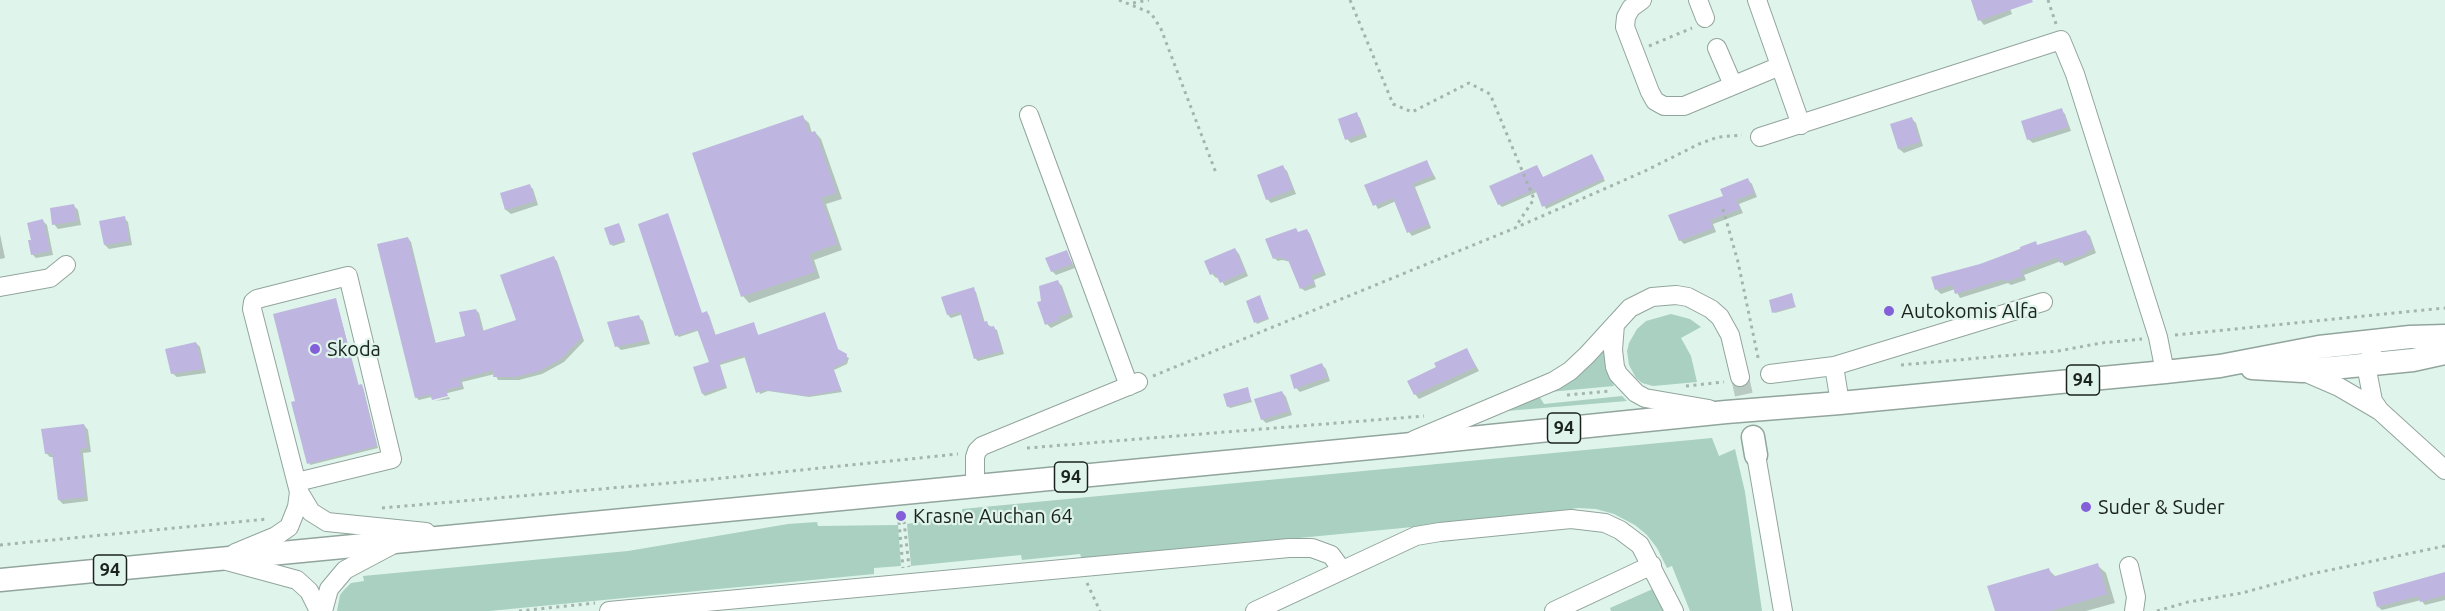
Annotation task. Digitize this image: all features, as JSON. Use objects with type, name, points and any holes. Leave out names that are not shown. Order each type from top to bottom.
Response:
[{"type":"main road","name":"94","points":[[0,580],[1726,412],[1840,404],[2165,372],[2220,366],[2319,346],[2445,336]]},
{"type":"main road","name":"94","points":[[2220,366],[2301,371],[2413,360],[2445,352]]},
{"type":"street","points":[[1642,0],[1631,8],[1626,17],[1625,27],[1650,92],[1655,101],[1664,106],[1684,106],[1780,66]]},
{"type":"street","points":[[1698,0],[1700,22]]},
{"type":"street","points":[[1757,0],[1801,125]]},
{"type":"street","points":[[1760,137],[2061,40],[2079,85],[2158,337],[2165,372]]},
{"type":"street","points":[[1717,48],[1733,86]]},
{"type":"street","points":[[975,486],[976,452],[982,446],[1135,384],[1029,115]]},
{"type":"street","points":[[0,287],[50,278],[66,265]]},
{"type":"street","points":[[298,487],[392,459],[348,276],[256,299],[253,302],[252,309],[298,487],[311,512],[327,522],[458,536]]},
{"type":"street","points":[[1402,445],[1542,386],[1570,371],[1629,308],[1652,297],[1676,295],[1700,302],[1716,313],[1727,326],[1732,380]]},
{"type":"street","points":[[1770,374],[1834,366],[2043,302]]},
{"type":"street","points":[[1616,324],[1613,350],[1615,367],[1627,386],[1645,398],[1726,412]]},
{"type":"street","points":[[2380,411],[2373,401],[2366,365],[2370,355],[2377,347],[2392,339]]},
{"type":"street","points":[[2319,346],[2347,355],[2366,365]]},
{"type":"street","points":[[1834,366],[1840,404]]},
{"type":"street","points":[[2301,371],[2338,387],[2380,411],[2445,470]]},
{"type":"street","points":[[1754,446],[1783,611]]},
{"type":"street","points":[[219,559],[276,536],[289,527],[294,517],[298,487]]},
{"type":"street","points":[[1255,611],[1416,536],[1571,519],[1605,523],[1620,530],[1640,545],[1674,611]]},
{"type":"street","points":[[321,611],[329,589],[345,570],[402,540]]},
{"type":"street","points":[[609,611],[1289,548],[1312,548],[1331,555],[1342,570]]},
{"type":"street","points":[[219,559],[297,580],[309,591],[321,611]]},
{"type":"street","points":[[1554,611],[1652,565]]},
{"type":"street","points":[[2129,566],[2136,597],[2134,611]]},
{"type":"path","points":[[1119,0],[1151,13],[1161,28],[1216,173]]},
{"type":"path","points":[[1131,4],[1149,0]]},
{"type":"path","points":[[1350,0],[1394,104],[1412,112],[1469,83],[1490,94],[1534,199],[1515,228]]},
{"type":"path","points":[[2048,0],[2061,40]]},
{"type":"path","points":[[1633,52],[1700,22]]},
{"type":"path","points":[[1135,384],[1515,228],[1645,171],[1699,144],[1736,134],[1760,137]]},
{"type":"path","points":[[1723,209],[1738,262],[1759,362],[1764,371],[1770,374]]},
{"type":"path","points":[[1681,387],[1732,380]]},
{"type":"path","points":[[1542,386],[1547,397],[1620,390],[1627,386]]},
{"type":"path","points":[[1027,448],[1432,415]]},
{"type":"path","points":[[375,509],[704,480],[976,452]]},
{"type":"path","points":[[0,545],[294,517]]},
{"type":"path","points":[[904,521],[909,568],[920,567]]},
{"type":"path","points":[[899,522],[904,568]]},
{"type":"path","points":[[2157,611],[2188,602],[2242,593],[2311,574],[2445,546]]},
{"type":"green space","points":[[1671,314],[1690,319],[1701,327],[1681,338],[1691,356],[1697,382],[1653,386],[1642,383],[1636,378],[1629,365],[1627,351],[1629,343],[1637,329],[1646,321]]},
{"type":"green space","points":[[1605,344],[1605,365],[1614,386],[1549,392],[1582,372]]},
{"type":"green space","points":[[1539,396],[1544,404],[1622,396],[1627,401],[1506,411],[1506,409]]},
{"type":"green space","points":[[1712,438],[1719,456],[1735,449],[1745,492],[1762,611],[1690,611],[1672,566],[1667,568],[1657,548],[1647,535],[1635,525],[1614,514],[1596,509],[1578,508],[1516,517],[1082,559],[1080,554],[1022,560],[1021,555],[911,566],[907,524],[962,514],[962,509]]},
{"type":"green space","points":[[817,522],[818,526],[898,525],[901,566],[874,568],[874,574],[489,611],[337,611],[340,595],[351,583],[364,581],[363,576],[628,551],[788,524]]},
{"type":"green space","points":[[1655,588],[1666,611],[1611,611],[1610,608]]},
{"type":"building","points":[[1971,0],[2032,0],[2033,2],[1978,21]]},
{"type":"building","points":[[2062,108],[2068,127],[2027,140],[2021,121]]},
{"type":"building","points":[[1357,112],[1364,133],[1345,140],[1338,119]]},
{"type":"building","points":[[803,115],[809,133],[815,131],[835,188],[836,193],[821,198],[837,244],[809,254],[815,272],[741,297],[692,153]]},
{"type":"building","points":[[1912,117],[1920,142],[1898,149],[1890,124]]},
{"type":"building","points":[[1592,154],[1604,178],[1542,207],[1535,189],[1498,205],[1489,186],[1537,165],[1543,177]]},
{"type":"building","points":[[1427,160],[1433,175],[1412,184],[1429,224],[1407,233],[1393,198],[1373,206],[1364,185]]},
{"type":"building","points":[[1283,165],[1293,189],[1266,200],[1257,175]]},
{"type":"building","points":[[1748,178],[1754,193],[1736,200],[1740,209],[1710,220],[1713,228],[1679,241],[1668,215],[1723,196],[1720,189]]},
{"type":"building","points":[[530,184],[535,201],[505,210],[500,193]]},
{"type":"building","points":[[74,204],[77,221],[52,225],[50,208]]},
{"type":"building","points":[[668,213],[702,313],[707,311],[715,335],[754,322],[758,335],[825,312],[838,349],[847,354],[846,362],[833,368],[841,390],[806,396],[765,390],[756,393],[744,355],[719,363],[726,386],[702,394],[693,367],[709,362],[697,329],[675,336],[638,224]]},
{"type":"building","points":[[125,216],[129,241],[104,245],[99,221]]},
{"type":"building","points":[[43,219],[50,251],[31,255],[28,240],[31,240],[27,223]]},
{"type":"building","points":[[619,223],[625,240],[610,245],[604,228]]},
{"type":"building","points":[[1296,228],[1298,232],[1307,229],[1324,271],[1311,276],[1314,283],[1300,289],[1288,260],[1278,257],[1273,259],[1265,239]]},
{"type":"building","points":[[2086,230],[2093,249],[2085,252],[2086,254],[2060,263],[2058,257],[2021,270],[2023,276],[2005,282],[2004,279],[1955,294],[1952,285],[1935,290],[1931,277],[1980,264],[2036,241],[2037,245]]},
{"type":"building","points":[[408,237],[435,343],[465,336],[459,312],[476,309],[482,331],[516,320],[500,275],[554,256],[582,337],[561,359],[539,371],[515,377],[493,377],[494,370],[460,379],[461,386],[446,390],[448,396],[432,400],[430,394],[415,398],[377,244]]},
{"type":"building","points":[[1235,248],[1245,272],[1220,283],[1215,273],[1210,275],[1204,261]]},
{"type":"building","points":[[1067,250],[1072,264],[1051,272],[1045,258]]},
{"type":"building","points":[[1058,280],[1070,313],[1045,325],[1037,302],[1041,301],[1039,286]]},
{"type":"building","points":[[974,287],[983,322],[987,321],[989,327],[994,326],[1002,351],[974,359],[960,312],[947,315],[941,297]]},
{"type":"building","points":[[1792,293],[1795,306],[1772,313],[1769,300]]},
{"type":"building","points":[[1260,295],[1268,318],[1254,323],[1246,301]]},
{"type":"building","name":"Skoda","points":[[336,298],[358,385],[362,384],[377,446],[307,464],[291,402],[295,401],[273,314]]},
{"type":"building","points":[[639,315],[647,340],[615,347],[607,322]]},
{"type":"building","points":[[196,342],[203,369],[171,374],[165,349]]},
{"type":"building","points":[[1467,348],[1476,367],[1414,395],[1407,381],[1436,367],[1434,363]]},
{"type":"building","points":[[1322,363],[1327,377],[1294,389],[1290,375]]},
{"type":"building","points":[[1248,387],[1251,400],[1227,407],[1223,394]]},
{"type":"building","points":[[1282,391],[1289,411],[1261,420],[1254,399]]},
{"type":"building","points":[[84,424],[87,448],[80,449],[85,497],[58,500],[52,453],[45,454],[41,429]]},
{"type":"building","points":[[2098,563],[2107,594],[2050,611],[1995,611],[1987,586],[2049,568],[2052,577]]},
{"type":"building","points":[[2445,572],[2445,595],[2420,602],[2418,596],[2377,607],[2373,592]]},
{"type":"tunnel","points":[[1740,377],[1753,437]]},
{"type":"place","name":"Autokomis Alfa","points":[[1889,311]]},
{"type":"place","name":"Skoda","points":[[315,349]]},
{"type":"place","name":"Suder & Suder","points":[[2086,507]]},
{"type":"place","name":"Krasne Auchan 64","points":[[901,516]]}]
